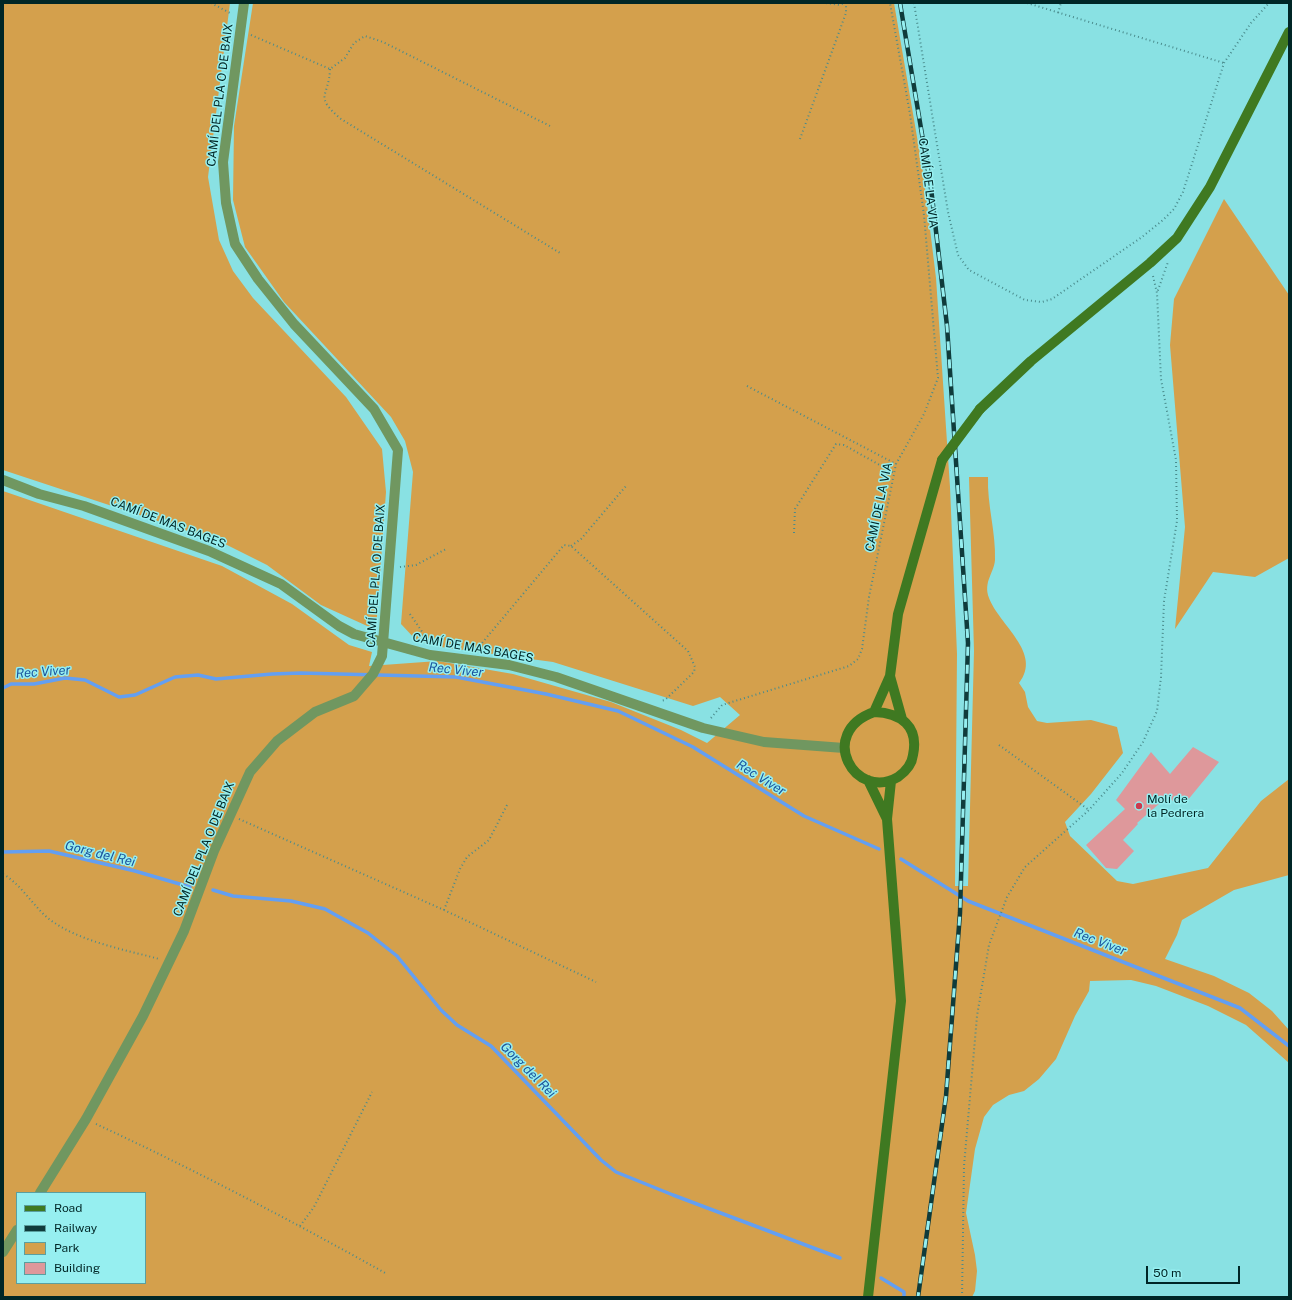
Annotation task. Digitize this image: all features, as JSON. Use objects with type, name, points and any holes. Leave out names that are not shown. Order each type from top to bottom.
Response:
[{"type":"street","name":"CAMÍ DEL PLA O DE BAIX","points":[[41,1192],[86,1119],[143,1016],[184,932],[214,851],[250,772],[277,741],[315,712],[354,696],[373,674],[382,656],[398,450],[374,409],[294,324],[258,278],[235,244],[226,203],[223,162],[244,3]]},
{"type":"street","points":[[874,712],[890,676],[898,614],[942,460],[980,409],[1031,361],[1150,263],[1177,238],[1210,187],[1289,32]]},
{"type":"street","name":"CAMÍ DE MAS BAGES","points":[[3,480],[39,494],[84,506],[209,551],[281,584],[339,626],[354,634],[430,655],[509,665],[556,677],[703,728],[764,742],[844,748]]},
{"type":"street","points":[[890,676],[902,719]]},
{"type":"street","points":[[874,712],[889,712],[902,719],[912,731],[915,745],[912,760],[904,773],[891,780],[879,782],[868,780],[856,773],[847,762],[844,748],[846,735],[852,724],[862,716],[874,712]]},
{"type":"street","points":[[868,780],[887,819]]},
{"type":"street","points":[[868,1293],[901,1001],[887,819],[891,780]]},
{"type":"street","points":[[3,1252],[16,1232]]},
{"type":"path","points":[[211,3],[242,19]]},
{"type":"path","points":[[800,139],[846,13],[845,3],[840,5],[826,3]]},
{"type":"path","name":"CAMÍ DE LA VIA","points":[[703,728],[722,705],[849,666],[858,659],[862,649],[869,597],[896,464],[924,414],[938,378],[924,216],[910,114],[890,3]]},
{"type":"path","points":[[914,3],[948,212],[958,255],[969,270],[1025,300],[1042,302],[1052,299],[1142,237],[1174,209],[1180,200],[1224,63],[1251,22],[1269,3]]},
{"type":"path","points":[[1027,3],[1224,63]]},
{"type":"path","points":[[1058,13],[1061,3]]},
{"type":"path","points":[[241,30],[330,70]]},
{"type":"path","points":[[330,70],[345,58],[354,43],[365,36],[383,42],[552,127]]},
{"type":"path","points":[[330,70],[330,79],[324,93],[325,101],[331,111],[341,119],[560,253]]},
{"type":"path","points":[[1157,293],[1170,258]]},
{"type":"path","points":[[962,1297],[964,1166],[977,1016],[989,945],[1007,897],[1024,867],[1089,810],[1122,773],[1142,742],[1157,711],[1161,677],[1164,601],[1177,521],[1176,460],[1161,378],[1157,293],[1150,263]]},
{"type":"path","points":[[747,386],[896,464]]},
{"type":"path","points":[[794,533],[795,509],[836,444],[844,445],[894,473]]},
{"type":"path","points":[[571,546],[581,539],[626,486]]},
{"type":"path","points":[[483,653],[475,652],[564,545],[571,546],[688,651],[695,666],[694,672],[665,700],[653,699]]},
{"type":"path","points":[[389,568],[416,565],[446,549]]},
{"type":"path","points":[[410,614],[425,636],[425,643]]},
{"type":"path","points":[[419,643],[432,644]]},
{"type":"path","points":[[999,745],[1089,810]]},
{"type":"path","points":[[444,910],[460,870],[467,858],[489,840],[508,803]]},
{"type":"path","points":[[231,816],[444,910],[596,982]]},
{"type":"path","points":[[3,874],[12,879],[48,918],[65,929],[92,940],[169,962]]},
{"type":"path","points":[[300,1226],[314,1207],[372,1092]]},
{"type":"path","points":[[86,1119],[184,1165],[387,1274]]},
{"type":"green space","points":[[3,3],[230,3],[208,177],[219,240],[233,271],[253,298],[346,397],[382,449],[386,492],[376,630],[321,605],[267,565],[221,542],[3,470]]},
{"type":"green space","points":[[253,3],[894,3],[923,172],[936,278],[950,487],[957,654],[955,886],[968,886],[974,651],[969,477],[988,477],[995,560],[988,582],[987,592],[994,608],[1017,639],[1023,650],[1026,661],[1025,672],[1019,683],[1025,692],[1028,707],[1037,721],[1047,723],[1091,720],[1117,727],[1123,753],[1091,794],[1065,822],[1070,836],[1117,881],[1133,884],[1208,868],[1261,801],[1289,779],[1289,875],[1234,890],[1182,920],[1177,935],[1165,959],[1214,976],[1249,993],[1272,1011],[1289,1030],[1289,1063],[1246,1025],[1208,1006],[1156,986],[1131,980],[1090,981],[1089,991],[1075,1016],[1056,1059],[1039,1079],[1024,1091],[1009,1095],[993,1105],[984,1117],[975,1149],[966,1213],[977,1271],[975,1291],[972,1297],[3,1297],[3,491],[222,566],[292,604],[349,645],[372,652],[369,666],[438,661],[513,674],[611,702],[681,730],[707,743],[740,715],[720,697],[693,706],[553,662],[441,647],[416,640],[401,624],[413,472],[405,441],[391,417],[284,302],[245,247],[233,200],[234,126]]},
{"type":"green space","points":[[1224,199],[1289,295],[1289,558],[1255,577],[1213,572],[1175,629],[1185,527],[1170,345],[1174,299]]},
{"type":"building","name":"Molí de la Pedrera","points":[[1193,747],[1219,762],[1187,801],[1175,803],[1168,796],[1137,823],[1138,824],[1123,840],[1134,851],[1117,869],[1106,868],[1086,845],[1125,809],[1116,800],[1151,752],[1170,774]]},
{"type":"waterway","name":"Rec Viver","points":[[3,688],[11,684],[34,684],[65,678],[85,680],[119,697],[135,695],[175,677],[198,675],[216,679],[301,673],[456,677],[546,694],[618,711],[693,747],[804,816],[879,849]]},
{"type":"waterway","name":"Gorg del Rei","points":[[3,852],[49,851],[135,871],[190,887]]},
{"type":"waterway","name":"Rec Viver","points":[[901,859],[968,901],[1240,1008],[1289,1046]]},
{"type":"waterway","name":"Gorg del Rei","points":[[213,890],[233,896],[291,901],[325,909],[368,933],[397,956],[441,1010],[457,1025],[491,1046],[601,1160],[616,1172],[840,1258]]},
{"type":"waterway","name":"Gorg del Rei","points":[[881,1278],[904,1292],[904,1297]]},
{"type":"railway","points":[[900,3],[931,188],[947,326],[968,643],[960,913],[946,1096],[918,1297]]},
{"type":"place","name":"Molí de la Pedrera","points":[[1139,806]]}]
